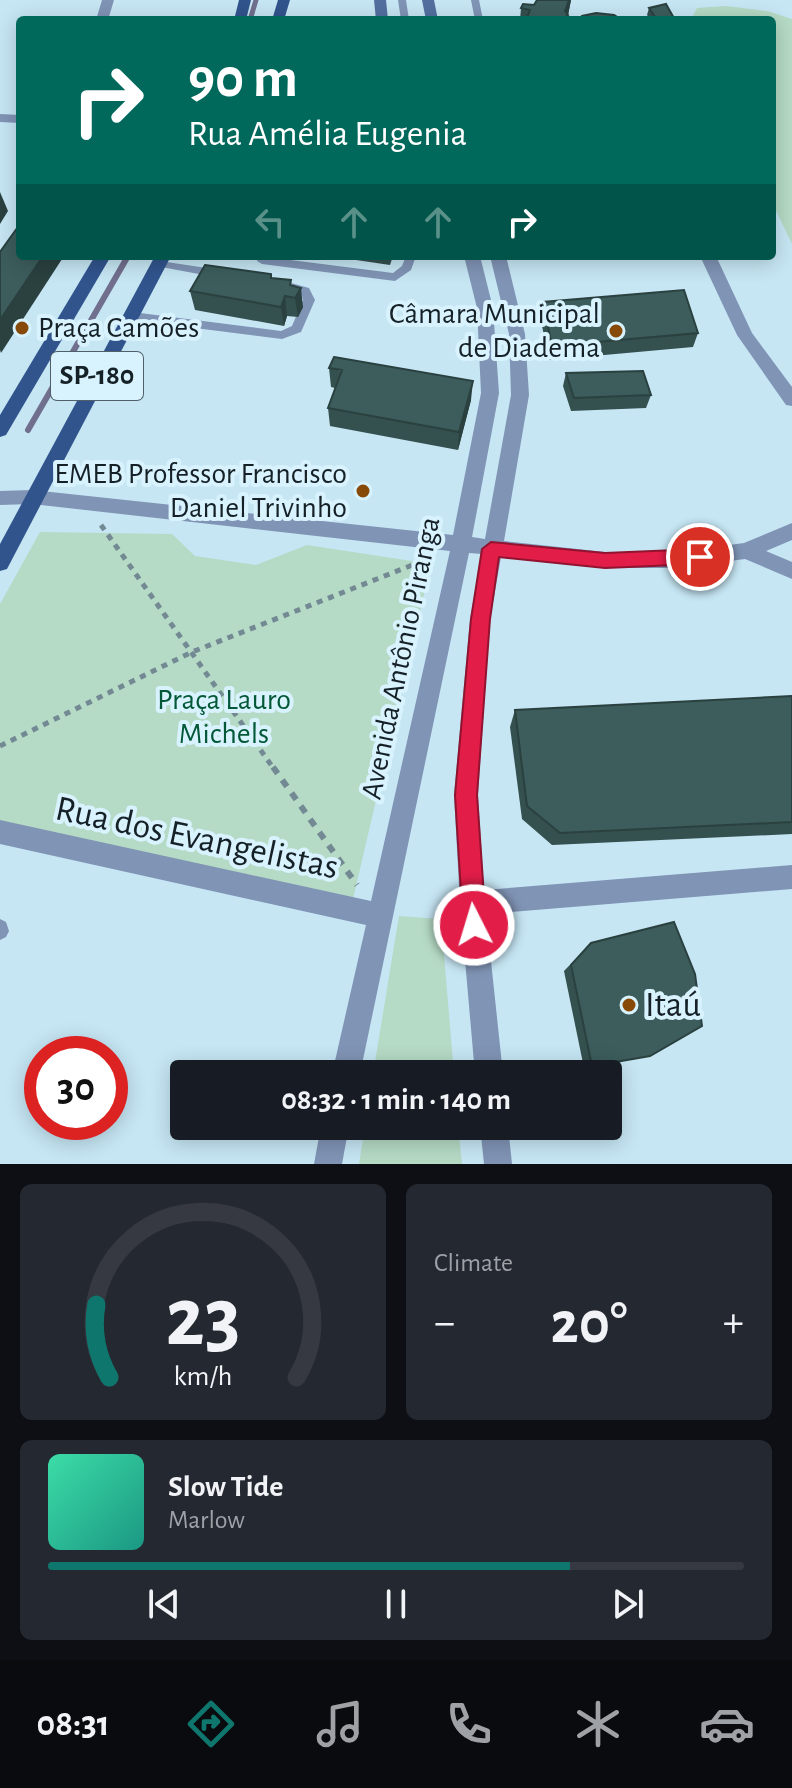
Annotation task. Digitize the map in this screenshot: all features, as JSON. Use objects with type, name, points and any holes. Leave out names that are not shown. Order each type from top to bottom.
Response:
[{"type":"main road","name":"SP-180","points":[[0,430],[101,260]]},
{"type":"main road","name":"SP-180","points":[[0,563],[32,497],[162,260]]},
{"type":"street","name":"Avenida Antônio Piranga","points":[[349,1060],[378,915],[461,546],[490,393],[485,308],[473,260]]},
{"type":"street","points":[[488,1060],[472,903],[466,795],[480,619],[520,395],[517,334],[499,260]]},
{"type":"street","points":[[710,260],[745,335],[792,400]]},
{"type":"street","points":[[0,498],[32,497],[605,560],[677,560],[746,551],[792,531]]},
{"type":"street","points":[[746,551],[792,571]]},
{"type":"street","name":"Rua dos Evangelistas","points":[[0,832],[378,915]]},
{"type":"street","points":[[472,903],[792,877]]},
{"type":"street","points":[[328,1164],[332,1140]]},
{"type":"street","points":[[495,1140],[498,1164]]},
{"type":"lane","points":[[162,260],[233,276]]},
{"type":"lane","points":[[262,260],[395,277],[407,268],[410,260]]},
{"type":"lane","points":[[132,316],[282,335],[297,329],[309,300],[300,288],[277,284]]},
{"type":"path","points":[[87,503],[378,915]]},
{"type":"path","points":[[0,746],[192,652],[461,546]]},
{"type":"green space","points":[[726,6],[767,11],[792,19],[792,244],[776,210],[776,16],[693,16],[697,8]]},
{"type":"green space","name":"Praça Lauro Michels","points":[[40,532],[172,534],[195,556],[256,565],[307,545],[431,564],[353,899],[0,834],[0,604]]},
{"type":"green space","points":[[399,916],[441,919],[453,1060],[375,1060]]},
{"type":"green space","points":[[363,1140],[459,1140],[462,1164],[359,1164]]},
{"type":"building","points":[[537,0],[569,0],[565,11],[568,15],[528,16],[530,10],[521,8],[523,4],[534,5]]},
{"type":"building","points":[[666,4],[673,16],[654,16],[649,8]]},
{"type":"building","points":[[596,13],[616,16],[582,16]]},
{"type":"building","points":[[16,230],[16,260],[40,260],[0,320],[0,252]]},
{"type":"building","points":[[205,265],[271,274],[271,278],[291,280],[290,285],[301,288],[295,298],[285,296],[281,307],[190,291]]},
{"type":"building","name":"Câmara Municipal de Diadema","points":[[684,290],[698,333],[552,346],[543,302]]},
{"type":"building","points":[[334,357],[473,381],[459,432],[328,408],[342,370],[329,368]]},
{"type":"building","points":[[643,371],[651,395],[574,398],[566,373]]},
{"type":"building","points":[[792,696],[792,822],[560,833],[527,806],[515,710]]},
{"type":"building","name":"Itaú","points":[[674,922],[695,974],[702,1026],[650,1056],[622,1061],[591,1060],[571,965],[591,943]]},
{"type":"waterway","points":[[251,16],[256,0]]},
{"type":"waterway","points":[[28,430],[126,260]]},
{"type":"place","name":"Praça Camões","points":[[22,328]]},
{"type":"place","name":"Câmara Municipal de Diadema","points":[[616,331]]},
{"type":"place","name":"EMEB Professor Francisco Daniel Trivinho","points":[[363,491]]},
{"type":"place","name":"Itaú","points":[[629,1005]]},
{"type":"route","points":[[474,925],[466,795],[480,619],[491,549],[605,560],[700,557]]}]
